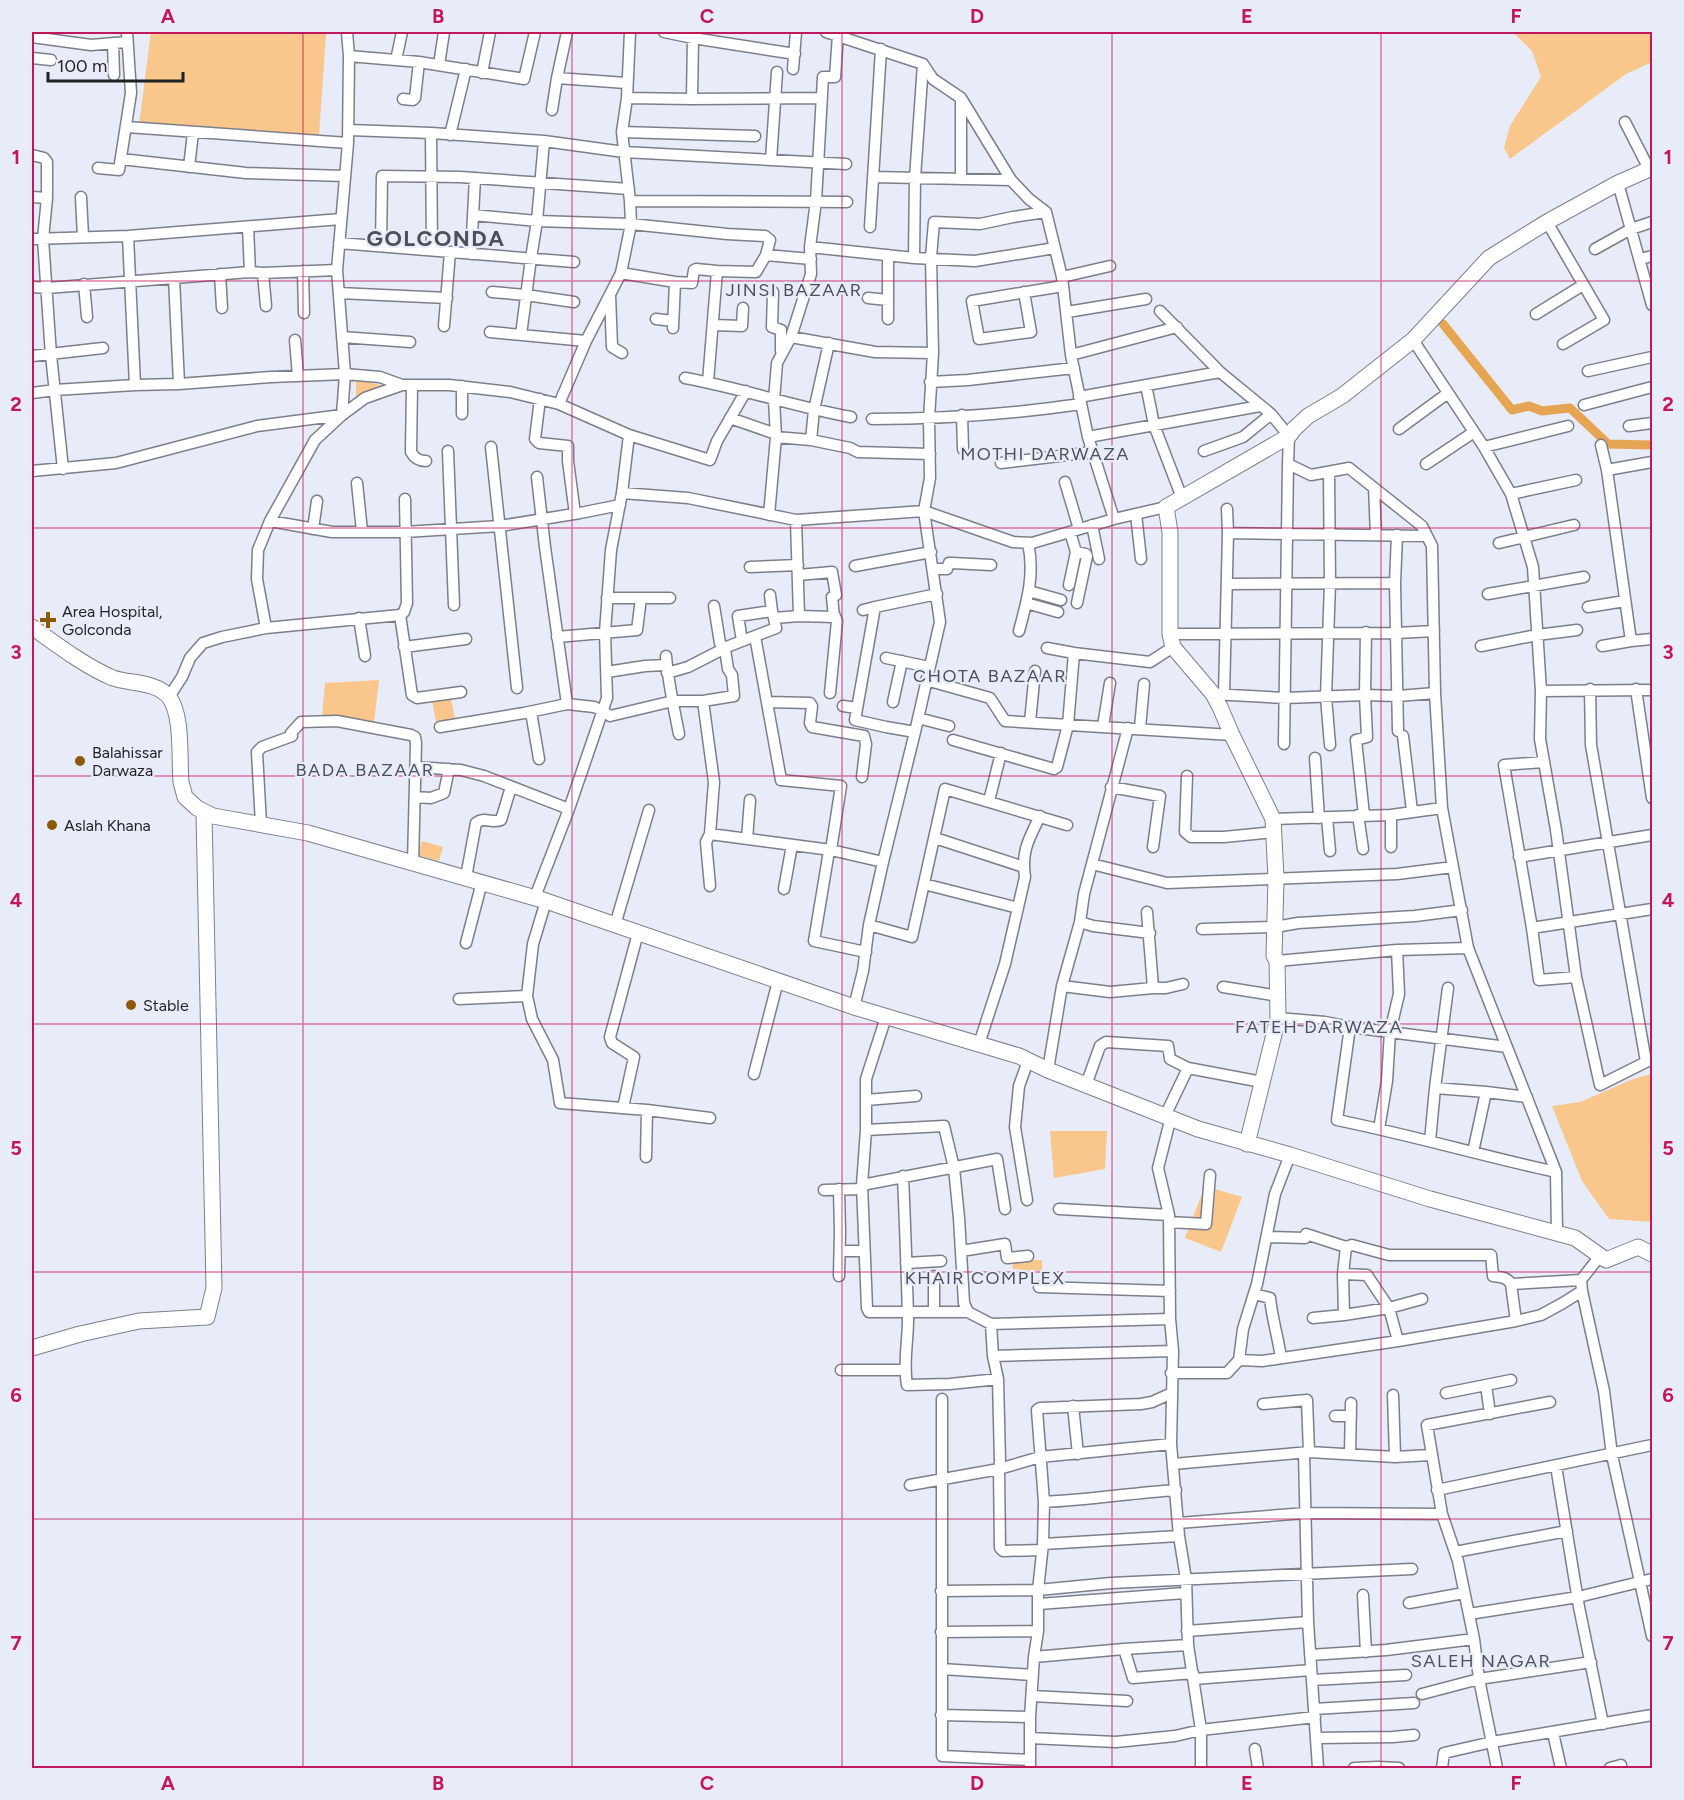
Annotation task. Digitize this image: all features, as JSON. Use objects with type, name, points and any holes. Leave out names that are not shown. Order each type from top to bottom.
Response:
[{"type":"street","points":[[342,415],[345,374],[337,270],[349,130],[347,32]]},
{"type":"street","points":[[396,60],[402,32]]},
{"type":"street","points":[[439,65],[444,32]]},
{"type":"street","points":[[482,73],[490,32]]},
{"type":"street","points":[[349,57],[419,62],[524,79],[535,32]]},
{"type":"street","points":[[552,110],[556,78],[567,32]]},
{"type":"street","points":[[559,404],[586,341],[621,273],[631,224],[630,195],[622,132],[627,98],[630,32]]},
{"type":"street","points":[[664,32],[795,54]]},
{"type":"street","points":[[793,69],[796,32]]},
{"type":"street","points":[[825,32],[923,63],[933,79],[961,98],[1011,180],[1029,199],[1046,212],[1063,282],[1071,355],[1080,401],[1088,437],[1114,519]]},
{"type":"street","points":[[769,515],[776,436],[774,400],[777,363],[791,337],[811,274],[810,247],[816,201],[823,77],[835,77],[838,35]]},
{"type":"street","points":[[32,37],[91,45],[113,43],[127,37],[131,93],[119,170],[98,168]]},
{"type":"street","points":[[692,99],[693,38]]},
{"type":"street","points":[[113,43],[114,75]]},
{"type":"street","points":[[870,227],[881,50]]},
{"type":"street","points":[[32,58],[51,60]]},
{"type":"street","points":[[404,99],[415,98],[419,62]]},
{"type":"street","points":[[914,258],[915,178],[923,63]]},
{"type":"street","points":[[450,135],[466,69]]},
{"type":"street","points":[[771,160],[777,72]]},
{"type":"street","points":[[556,78],[626,83]]},
{"type":"street","points":[[627,98],[821,98]]},
{"type":"street","points":[[961,98],[961,179]]},
{"type":"street","points":[[622,493],[688,498],[796,520],[924,511],[1013,542],[1028,543],[1166,507],[1289,436],[1308,416],[1342,396],[1413,340],[1489,258],[1547,222],[1618,183],[1651,169],[1625,122]]},
{"type":"street","points":[[127,127],[348,143]]},
{"type":"street","points":[[349,130],[544,141],[624,152],[846,164]]},
{"type":"street","points":[[622,132],[755,136]]},
{"type":"street","points":[[189,167],[194,133]]},
{"type":"street","points":[[431,133],[432,250]]},
{"type":"street","points":[[521,335],[537,221],[544,141]]},
{"type":"street","points":[[32,155],[46,160],[47,198],[44,239],[46,288],[63,469]]},
{"type":"street","points":[[121,159],[246,172],[345,176]]},
{"type":"street","points":[[381,246],[382,176],[541,182],[630,195],[847,202]]},
{"type":"street","points":[[873,177],[1011,180]]},
{"type":"street","points":[[471,254],[475,178]]},
{"type":"street","points":[[1618,183],[1650,285],[1653,305]]},
{"type":"street","points":[[32,197],[47,198]]},
{"type":"street","points":[[81,197],[83,237]]},
{"type":"street","points":[[854,1007],[866,952],[869,924],[940,622],[924,511],[930,478],[929,419],[933,353],[934,222],[980,224],[1046,212]]},
{"type":"street","points":[[473,215],[537,221],[631,224],[765,236],[770,240],[766,255],[756,272],[696,269],[692,282],[675,282],[621,273]]},
{"type":"street","points":[[32,239],[128,236],[341,219]]},
{"type":"street","points":[[1547,222],[1604,320],[1563,344]]},
{"type":"street","points":[[1595,249],[1631,230],[1653,222]]},
{"type":"street","points":[[248,227],[250,272]]},
{"type":"street","points":[[128,236],[135,385]]},
{"type":"street","points":[[339,243],[574,262]]},
{"type":"street","points":[[810,247],[914,258],[932,257],[975,261],[1055,248]]},
{"type":"street","points":[[444,326],[450,252]]},
{"type":"street","points":[[766,255],[811,259]]},
{"type":"street","points":[[888,255],[888,319]]},
{"type":"street","points":[[1640,259],[1653,256]]},
{"type":"street","points":[[1024,292],[1031,332],[980,339],[972,301],[1024,292],[1110,266]]},
{"type":"street","points":[[32,287],[46,288],[250,272],[337,270]]},
{"type":"street","points":[[303,271],[304,313]]},
{"type":"street","points":[[708,382],[717,271]]},
{"type":"street","points":[[263,273],[266,306]]},
{"type":"street","points":[[220,274],[222,308]]},
{"type":"street","points":[[174,278],[179,384]]},
{"type":"street","points":[[656,319],[673,325],[675,282]]},
{"type":"street","points":[[84,284],[87,316]]},
{"type":"street","points":[[1536,314],[1583,285]]},
{"type":"street","points":[[492,292],[574,302]]},
{"type":"street","points":[[772,292],[772,327],[781,329],[782,355]]},
{"type":"street","points":[[339,293],[447,298]]},
{"type":"street","points":[[610,295],[612,347],[622,353]]},
{"type":"street","points":[[868,298],[888,300]]},
{"type":"street","points":[[1066,312],[1146,299]]},
{"type":"street","points":[[713,325],[742,326],[743,308]]},
{"type":"street","points":[[1160,311],[1220,372],[1271,414],[1289,436],[1284,744]]},
{"type":"street","points":[[1071,355],[1177,327]]},
{"type":"street","points":[[490,332],[586,341]]},
{"type":"street","points":[[342,337],[410,342]]},
{"type":"street","points":[[791,337],[875,352],[933,353]]},
{"type":"street","points":[[295,340],[298,376]]},
{"type":"street","points":[[1413,340],[1484,447],[1511,494],[1533,567],[1541,691],[1540,739],[1576,977],[1600,1084],[1649,1060],[1590,745],[1590,689]]},
{"type":"street","points":[[811,440],[814,410],[829,344]]},
{"type":"street","points":[[32,356],[103,348]]},
{"type":"street","points":[[1588,371],[1653,357]]},
{"type":"street","points":[[930,382],[1074,368]]},
{"type":"street","points":[[872,419],[929,419],[1047,409],[1146,385],[1220,372]]},
{"type":"street","points":[[32,393],[298,376],[345,374],[380,377],[407,385],[462,386],[510,392],[540,399],[559,404],[629,435],[710,460],[717,441],[746,392]]},
{"type":"street","points":[[685,378],[851,417]]},
{"type":"street","points":[[267,628],[257,579],[258,550],[270,521],[315,440],[364,398],[407,385]]},
{"type":"street","points":[[407,385],[411,449],[416,459],[426,461]]},
{"type":"street","points":[[1146,385],[1154,425],[1182,498]]},
{"type":"street","points":[[462,386],[462,414]]},
{"type":"street","points":[[1584,405],[1653,387]]},
{"type":"street","points":[[1399,429],[1448,393]]},
{"type":"street","points":[[540,399],[535,440],[539,443],[568,446],[575,514]]},
{"type":"street","points":[[1088,437],[1260,406]]},
{"type":"street","points":[[1204,451],[1243,437],[1271,414]]},
{"type":"street","points":[[32,471],[116,463],[256,426],[342,415]]},
{"type":"street","points":[[962,415],[963,449]]},
{"type":"street","points":[[730,418],[776,436],[811,440],[850,448],[858,452],[930,454]]},
{"type":"street","points":[[1629,426],[1653,423]]},
{"type":"street","points":[[1484,447],[1568,426]]},
{"type":"street","points":[[1426,464],[1474,432]]},
{"type":"street","points":[[629,435],[622,493],[611,550],[607,597],[605,632],[607,698],[540,899],[527,996],[532,1019],[553,1060],[560,1103],[710,1118]]},
{"type":"street","points":[[1601,446],[1607,470],[1631,641]]},
{"type":"street","points":[[492,447],[517,688]]},
{"type":"street","points":[[448,451],[454,605]]},
{"type":"street","points":[[1001,463],[1093,452]]},
{"type":"street","points":[[1607,470],[1653,462]]},
{"type":"street","points":[[1288,464],[1311,475],[1349,468],[1422,526],[1432,546],[1435,693],[1442,807],[1468,948],[1556,1172],[1557,1233]]},
{"type":"street","points":[[1329,473],[1330,583],[1326,697],[1330,745]]},
{"type":"street","points":[[537,477],[567,704]]},
{"type":"street","points":[[1511,494],[1576,480]]},
{"type":"street","points":[[1065,482],[1076,552],[1069,585]]},
{"type":"street","points":[[357,483],[362,531]]},
{"type":"street","points":[[1374,488],[1376,535]]},
{"type":"street","points":[[169,697],[182,677],[190,657],[202,643],[267,628],[400,615],[404,612],[407,607],[405,499]]},
{"type":"street","points":[[313,529],[317,501]]},
{"type":"street","points":[[270,521],[332,532],[405,532],[500,526],[620,505]]},
{"type":"street","points":[[1166,507],[1170,532],[1171,640],[1218,694],[1232,735],[1274,826],[1276,878],[1274,956],[1277,961],[1278,1018],[1247,1144]]},
{"type":"street","points":[[1218,694],[1226,634],[1227,509]]},
{"type":"street","points":[[1137,514],[1140,560]]},
{"type":"street","points":[[796,520],[799,616]]},
{"type":"street","points":[[1092,525],[1099,559]]},
{"type":"street","points":[[1499,543],[1574,525]]},
{"type":"street","points":[[1228,533],[1427,536]]},
{"type":"street","points":[[1397,536],[1395,583],[1398,696],[1412,811]]},
{"type":"street","points":[[1019,631],[1032,577],[1028,543]]},
{"type":"street","points":[[855,566],[931,552]]},
{"type":"street","points":[[1076,552],[1087,556],[1077,603]]},
{"type":"street","points":[[933,569],[947,569],[949,563],[991,565]]},
{"type":"street","points":[[750,567],[832,572],[836,595],[832,597],[837,621],[830,693]]},
{"type":"street","points":[[1488,594],[1584,577]]},
{"type":"street","points":[[1227,584],[1395,583]]},
{"type":"street","points":[[1029,591],[1061,600]]},
{"type":"street","points":[[863,610],[937,594]]},
{"type":"street","points":[[607,672],[645,666],[666,665],[688,668],[742,641],[776,628],[770,595]]},
{"type":"street","points":[[607,597],[670,598]]},
{"type":"street","points":[[557,637],[637,630],[641,598]]},
{"type":"street","points":[[1588,607],[1625,601]]},
{"type":"street","points":[[1026,603],[1058,612]]},
{"type":"street","points":[[440,727],[567,704],[594,707],[610,716],[673,701],[703,701],[734,696],[732,675],[728,669],[725,649],[720,643],[714,606]]},
{"type":"street","points":[[875,607],[855,720],[915,732]]},
{"type":"street","points":[[754,614],[781,780],[842,786],[814,940],[866,952]]},
{"type":"street","points":[[742,641],[738,616],[773,614],[835,616]]},
{"type":"street","points":[[400,615],[411,693],[414,697],[461,692]]},
{"type":"street","points":[[359,618],[365,656]]},
{"type":"street","points":[[32,627],[113,678],[147,685],[161,690],[169,697],[177,722],[183,791],[185,797],[204,813],[227,820],[309,834],[540,899],[854,1007],[1019,1056],[1048,1070],[1198,1129],[1430,1198],[1575,1238],[1606,1260],[1638,1247],[1653,1254]]},
{"type":"street","points":[[1481,646],[1577,630]]},
{"type":"street","points":[[1047,648],[1150,662],[1171,640],[1226,634],[1434,631]]},
{"type":"street","points":[[1363,849],[1356,740],[1367,736],[1366,632]]},
{"type":"street","points":[[404,647],[466,639]]},
{"type":"street","points":[[1602,646],[1653,639]]},
{"type":"street","points":[[953,740],[1056,768],[1068,725],[1074,653]]},
{"type":"street","points":[[886,658],[929,667]]},
{"type":"street","points":[[893,702],[902,661]]},
{"type":"street","points":[[666,665],[679,734]]},
{"type":"street","points":[[1030,722],[1035,671]]},
{"type":"street","points":[[926,680],[990,698],[1005,721],[1232,735]]},
{"type":"street","points":[[1103,726],[1110,683]]},
{"type":"street","points":[[1140,728],[1144,684]]},
{"type":"street","points":[[1636,689],[1653,798]]},
{"type":"street","points":[[1541,691],[1653,690]]},
{"type":"street","points":[[1218,694],[1285,698],[1435,693]]},
{"type":"street","points":[[703,701],[714,782],[710,834],[706,842],[710,886]]},
{"type":"street","points":[[767,702],[810,703],[812,727],[864,736],[866,744],[862,777]]},
{"type":"street","points":[[843,706],[857,708]]},
{"type":"street","points":[[531,712],[539,759]]},
{"type":"street","points":[[918,718],[949,726]]},
{"type":"street","points":[[261,824],[257,753],[262,747],[292,736],[291,733],[301,722],[337,721],[411,735],[415,737],[416,742],[413,863]]},
{"type":"street","points":[[1048,1070],[1062,987],[1080,922],[1084,894],[1111,787],[1128,728]]},
{"type":"street","points":[[989,801],[1001,753]]},
{"type":"street","points":[[1315,758],[1330,851]]},
{"type":"street","points":[[1544,762],[1504,765],[1539,980],[1576,977]]},
{"type":"street","points":[[416,768],[461,770],[484,776],[569,809]]},
{"type":"street","points":[[415,796],[431,798],[444,793],[449,770]]},
{"type":"street","points":[[1187,776],[1185,832],[1191,837],[1224,837],[1323,818],[1391,815],[1442,807]]},
{"type":"street","points":[[466,877],[476,824],[484,819],[498,822],[501,820],[511,786]]},
{"type":"street","points":[[1111,787],[1160,796],[1153,847]]},
{"type":"street","points":[[869,924],[912,937],[945,789],[1067,825]]},
{"type":"street","points":[[747,839],[750,800]]},
{"type":"street","points":[[615,925],[649,810]]},
{"type":"street","points":[[32,1348],[80,1334],[139,1321],[207,1317],[214,1288],[204,813]]},
{"type":"street","points":[[1391,815],[1391,847]]},
{"type":"street","points":[[979,1044],[1005,964],[1025,877],[1025,848],[1040,816]]},
{"type":"street","points":[[710,834],[830,850],[883,862]]},
{"type":"street","points":[[1519,857],[1653,835]]},
{"type":"street","points":[[935,838],[1024,867]]},
{"type":"street","points":[[784,889],[792,845]]},
{"type":"street","points":[[1092,864],[1167,883],[1397,874],[1453,867]]},
{"type":"street","points":[[466,943],[482,882]]},
{"type":"street","points":[[924,884],[1018,908]]},
{"type":"street","points":[[1532,928],[1653,909]]},
{"type":"street","points":[[1202,929],[1275,927],[1298,923],[1415,916],[1462,910]]},
{"type":"street","points":[[1147,912],[1154,988]]},
{"type":"street","points":[[1080,922],[1093,926],[1150,933]]},
{"type":"street","points":[[623,1108],[634,1057],[612,1042],[610,1037],[638,933]]},
{"type":"street","points":[[1277,961],[1397,950],[1468,948]]},
{"type":"street","points":[[1379,1129],[1387,1080],[1390,1032],[1399,994],[1397,950]]},
{"type":"street","points":[[754,1074],[778,981]]},
{"type":"street","points":[[1062,987],[1110,992],[1166,988],[1183,984]]},
{"type":"street","points":[[1223,987],[1279,996]]},
{"type":"street","points":[[1430,1141],[1448,988]]},
{"type":"street","points":[[459,999],[527,996]]},
{"type":"street","points":[[886,1017],[866,1079],[866,1131],[862,1187],[868,1310],[871,1312],[968,1312],[991,1324],[1170,1319]]},
{"type":"street","points":[[1278,1018],[1325,1022],[1507,1047]]},
{"type":"street","points":[[1350,1027],[1338,1120],[1556,1172]]},
{"type":"street","points":[[1086,1085],[1103,1042],[1168,1046],[1170,1059],[1188,1068],[1262,1082]]},
{"type":"street","points":[[1027,1200],[1015,1127],[1019,1086],[1028,1061]]},
{"type":"street","points":[[1188,1068],[1168,1117],[1158,1168],[1169,1218],[1170,1319],[1173,1351],[1171,1444],[1179,1536],[1186,1579],[1188,1646],[1201,1730],[1201,1768]]},
{"type":"street","points":[[1435,1088],[1527,1097]]},
{"type":"street","points":[[1473,1152],[1486,1092]]},
{"type":"street","points":[[866,1100],[916,1096]]},
{"type":"street","points":[[646,1157],[647,1110]]},
{"type":"street","points":[[866,1131],[944,1126],[954,1168],[964,1304],[968,1312]]},
{"type":"street","points":[[1171,1373],[1227,1373],[1239,1360],[1243,1329],[1254,1294],[1275,1194],[1290,1155]]},
{"type":"street","points":[[824,1190],[862,1187],[903,1176],[997,1159],[1005,1209]]},
{"type":"street","points":[[1059,1209],[1169,1218],[1206,1224],[1210,1175]]},
{"type":"street","points":[[903,1176],[908,1312],[908,1343],[905,1350],[904,1370],[907,1384],[950,1384],[998,1378]]},
{"type":"street","points":[[839,1189],[839,1276]]},
{"type":"street","points":[[1267,1237],[1305,1238],[1306,1234],[1346,1247],[1352,1245],[1389,1255],[1491,1256],[1493,1276],[1508,1280],[1511,1284],[1516,1321]]},
{"type":"street","points":[[961,1251],[1005,1244],[1007,1258],[1028,1256]]},
{"type":"street","points":[[1344,1315],[1343,1274],[1346,1247]]},
{"type":"street","points":[[840,1251],[864,1251]]},
{"type":"street","points":[[1239,1360],[1281,1358],[1398,1341],[1516,1321],[1541,1314],[1563,1303],[1582,1285],[1600,1256]]},
{"type":"street","points":[[906,1263],[941,1261]]},
{"type":"street","points":[[1343,1274],[1367,1275],[1389,1308],[1398,1341]]},
{"type":"street","points":[[934,1276],[934,1312]]},
{"type":"street","points":[[1511,1284],[1582,1285]]},
{"type":"street","points":[[1582,1285],[1604,1391],[1611,1455],[1653,1636]]},
{"type":"street","points":[[1039,1287],[1170,1291]]},
{"type":"street","points":[[1254,1294],[1270,1298],[1272,1319],[1275,1323],[1281,1358]]},
{"type":"street","points":[[1313,1318],[1389,1308],[1422,1299]]},
{"type":"street","points":[[991,1324],[993,1356],[998,1378],[1000,1548],[1003,1551],[1179,1536]]},
{"type":"street","points":[[993,1356],[1173,1351]]},
{"type":"street","points":[[842,1370],[904,1370]]},
{"type":"street","points":[[1446,1393],[1511,1380]]},
{"type":"street","points":[[1486,1385],[1490,1414]]},
{"type":"street","points":[[942,1399],[942,1756],[1030,1764],[1030,1718],[1038,1631],[1038,1590],[1044,1502],[1037,1410],[1073,1406],[1141,1404],[1172,1393]]},
{"type":"street","points":[[1393,1395],[1395,1457]]},
{"type":"street","points":[[1263,1404],[1307,1400],[1308,1622],[1318,1768]]},
{"type":"street","points":[[1497,1768],[1469,1614],[1455,1552],[1442,1514],[1427,1425],[1550,1402]]},
{"type":"street","points":[[1350,1454],[1351,1403]]},
{"type":"street","points":[[1073,1406],[1078,1454]]},
{"type":"street","points":[[1335,1416],[1351,1416]]},
{"type":"street","points":[[910,1485],[999,1469],[1040,1457],[1171,1444]]},
{"type":"street","points":[[1437,1490],[1653,1445]]},
{"type":"street","points":[[1173,1464],[1307,1452],[1395,1457],[1431,1455]]},
{"type":"street","points":[[1556,1466],[1578,1597],[1603,1724]]},
{"type":"street","points":[[1044,1502],[1090,1500],[1131,1493],[1176,1490]]},
{"type":"street","points":[[1178,1523],[1306,1513],[1442,1514]]},
{"type":"street","points":[[1455,1552],[1567,1531]]},
{"type":"street","points":[[941,1591],[1038,1590],[1111,1583],[1412,1569]]},
{"type":"street","points":[[1469,1614],[1578,1597],[1653,1579]]},
{"type":"street","points":[[1039,1604],[1185,1593]]},
{"type":"street","points":[[1409,1603],[1464,1593]]},
{"type":"street","points":[[1363,1595],[1366,1652]]},
{"type":"street","points":[[1187,1631],[1308,1622]]},
{"type":"street","points":[[941,1632],[1038,1631]]},
{"type":"street","points":[[1310,1655],[1366,1652],[1474,1639]]},
{"type":"street","points":[[1034,1657],[1188,1646]]},
{"type":"street","points":[[1124,1649],[1133,1678],[1407,1674]]},
{"type":"street","points":[[1422,1694],[1479,1679],[1591,1662]]},
{"type":"street","points":[[942,1669],[1033,1675]]},
{"type":"street","points":[[1032,1696],[1127,1701]]},
{"type":"street","points":[[1030,1738],[1116,1742],[1175,1736],[1315,1713],[1414,1703]]},
{"type":"street","points":[[1442,1768],[1444,1753],[1492,1742],[1653,1714]]},
{"type":"street","points":[[941,1715],[1030,1718]]},
{"type":"street","points":[[1552,1733],[1562,1768]]},
{"type":"street","points":[[1317,1738],[1414,1735]]},
{"type":"street","points":[[1255,1749],[1258,1768]]},
{"type":"street","points":[[1354,1768],[1399,1768]]},
{"type":"shaded area","points":[[151,32],[326,34],[319,136],[139,125]]},
{"type":"shaded area","points":[[1513,32],[1652,32],[1652,62],[1626,74],[1510,159],[1504,148],[1510,126],[1541,77],[1532,51]]},
{"type":"shaded area","points":[[356,379],[384,386],[356,401]]},
{"type":"shaded area","points":[[379,680],[374,723],[322,717],[325,683]]},
{"type":"shaded area","points":[[451,698],[455,719],[436,722],[432,700]]},
{"type":"shaded area","points":[[422,841],[443,847],[439,861],[417,855]]},
{"type":"shaded area","points":[[1652,1074],[1652,1222],[1609,1219],[1582,1181],[1552,1106],[1580,1102],[1633,1079]]},
{"type":"shaded area","points":[[1050,1131],[1107,1131],[1105,1169],[1054,1178]]},
{"type":"shaded area","points":[[1205,1186],[1242,1197],[1221,1252],[1185,1238]]},
{"type":"shaded area","points":[[1012,1260],[1042,1260],[1042,1271],[1013,1269]]},
{"type":"waterway","points":[[1443,324],[1512,410],[1529,406],[1542,411],[1570,408],[1608,444],[1652,445]]},
{"type":"place","name":"Area Hospital, Golconda","points":[[48,620]]},
{"type":"place","name":"Balahissar Darwaza","points":[[80,761]]},
{"type":"place","name":"Aslah Khana","points":[[52,825]]},
{"type":"place","name":"Stable","points":[[131,1005]]},
{"type":"district","name":"GOLCONDA","points":[[436,238]]},
{"type":"district","name":"JINSI BAZAAR","points":[[794,290]]},
{"type":"district","name":"MOTHI DARWAZA","points":[[1045,454]]},
{"type":"district","name":"CHOTA BAZAAR","points":[[990,676]]},
{"type":"district","name":"BADA BAZAAR","points":[[365,770]]},
{"type":"district","name":"FATEH DARWAZA","points":[[1319,1027]]},
{"type":"district","name":"KHAIR COMPLEX","points":[[985,1278]]},
{"type":"district","name":"SALEH NAGAR","points":[[1481,1661]]}]
